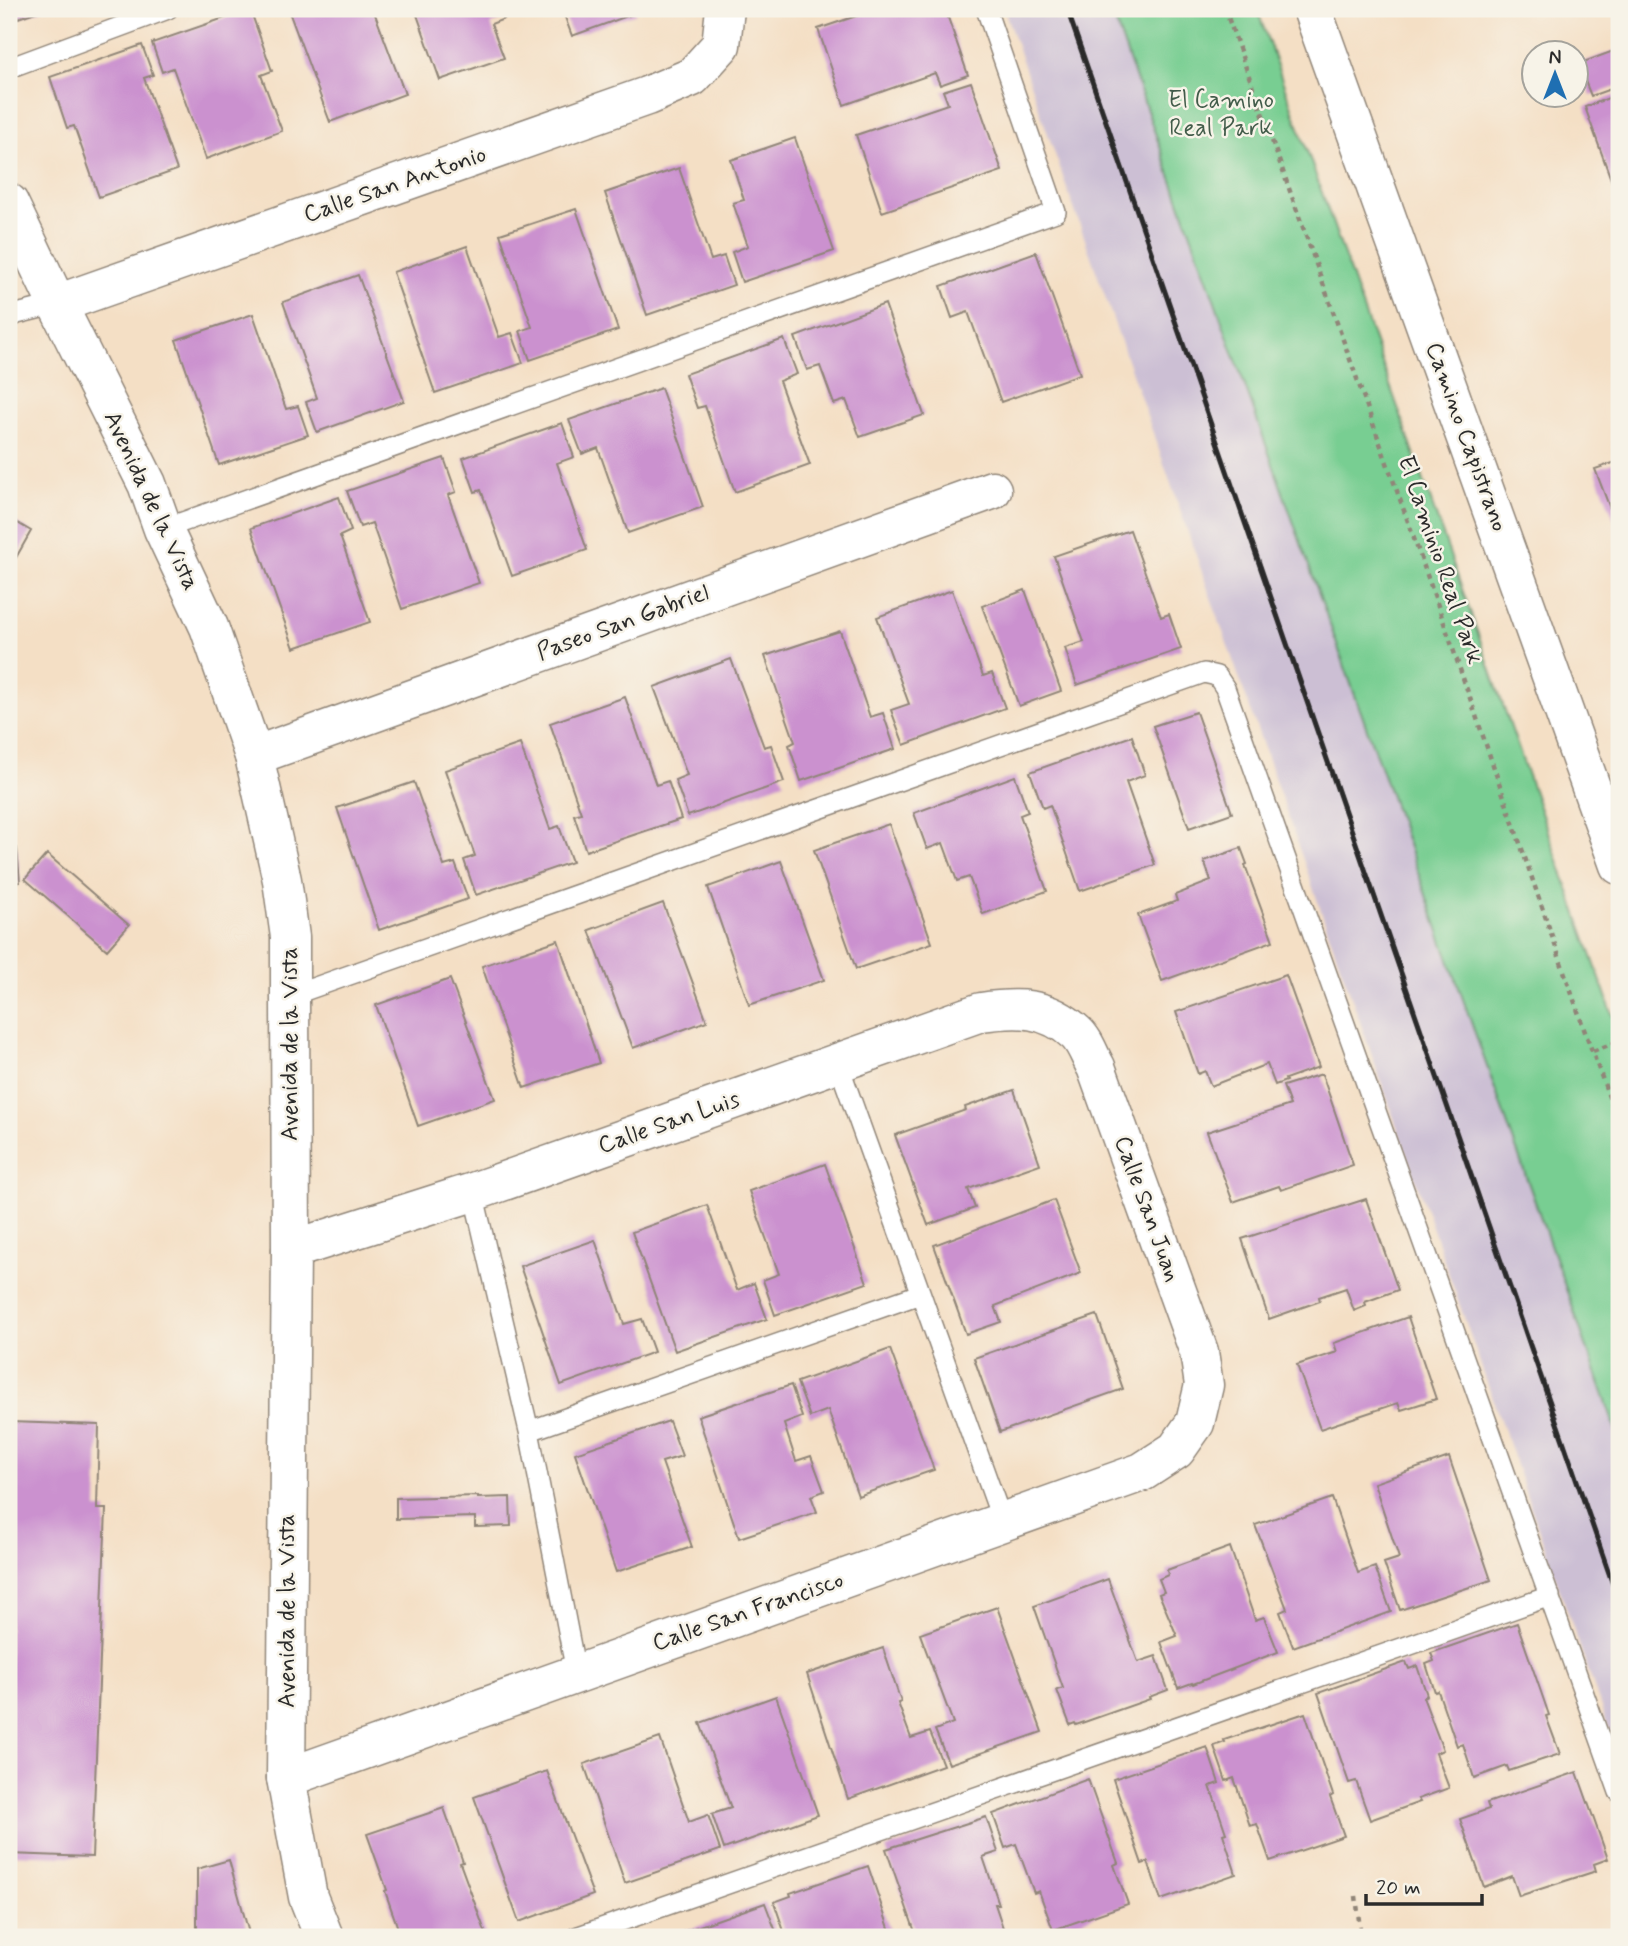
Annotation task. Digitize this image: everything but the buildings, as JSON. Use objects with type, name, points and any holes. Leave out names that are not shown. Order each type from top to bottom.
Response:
[{"type":"street","name":"Camino Capistrano","points":[[1312,9],[1619,865]]},
{"type":"street","name":"Calle San Antonio","points":[[57,304],[647,96],[692,77],[723,27]]},
{"type":"street","name":"Avenida de la Vista","points":[[9,203],[148,484],[163,528],[209,627],[254,755],[282,880],[289,937],[290,996],[291,1250],[286,1777],[308,1897],[324,1937]]},
{"type":"street","name":"Paseo San Gabriel","points":[[254,755],[992,490]]},
{"type":"street","name":"Calle San Luis","points":[[291,1250],[473,1192],[981,1012],[1018,1007],[1047,1014]]},
{"type":"street","name":"Calle San Juan","points":[[1047,1014],[1078,1034],[1096,1067],[1199,1352],[1204,1385],[1195,1423]]},
{"type":"street","name":"Calle San Francisco","points":[[286,1777],[1142,1472],[1176,1450],[1195,1423]]},
{"type":"lane","points":[[9,68],[168,9]]},
{"type":"lane","points":[[163,528],[1056,212],[986,9]]},
{"type":"lane","points":[[9,318],[57,304]]},
{"type":"lane","points":[[290,996],[1204,673],[1217,677],[1225,688],[1619,1792]]},
{"type":"lane","points":[[838,1063],[1003,1522]]},
{"type":"lane","points":[[473,1192],[529,1431],[576,1672]]},
{"type":"lane","points":[[529,1431],[920,1294]]},
{"type":"lane","points":[[576,1937],[1550,1596]]},
{"type":"path","name":"El Caminio Real Park","points":[[1225,9],[1619,1124]]},
{"type":"path","points":[[1593,1051],[1619,1041]]},
{"type":"path","points":[[1356,1896],[1361,1937]]},
{"type":"shaded area","points":[[1004,9],[1111,9],[1619,1438],[1619,1758]]},
{"type":"green space","name":"El Camino Real Park","points":[[1111,9],[1257,9],[1619,1033],[1619,1438]]},
{"type":"railway","points":[[1067,9],[1619,1602]]}]
